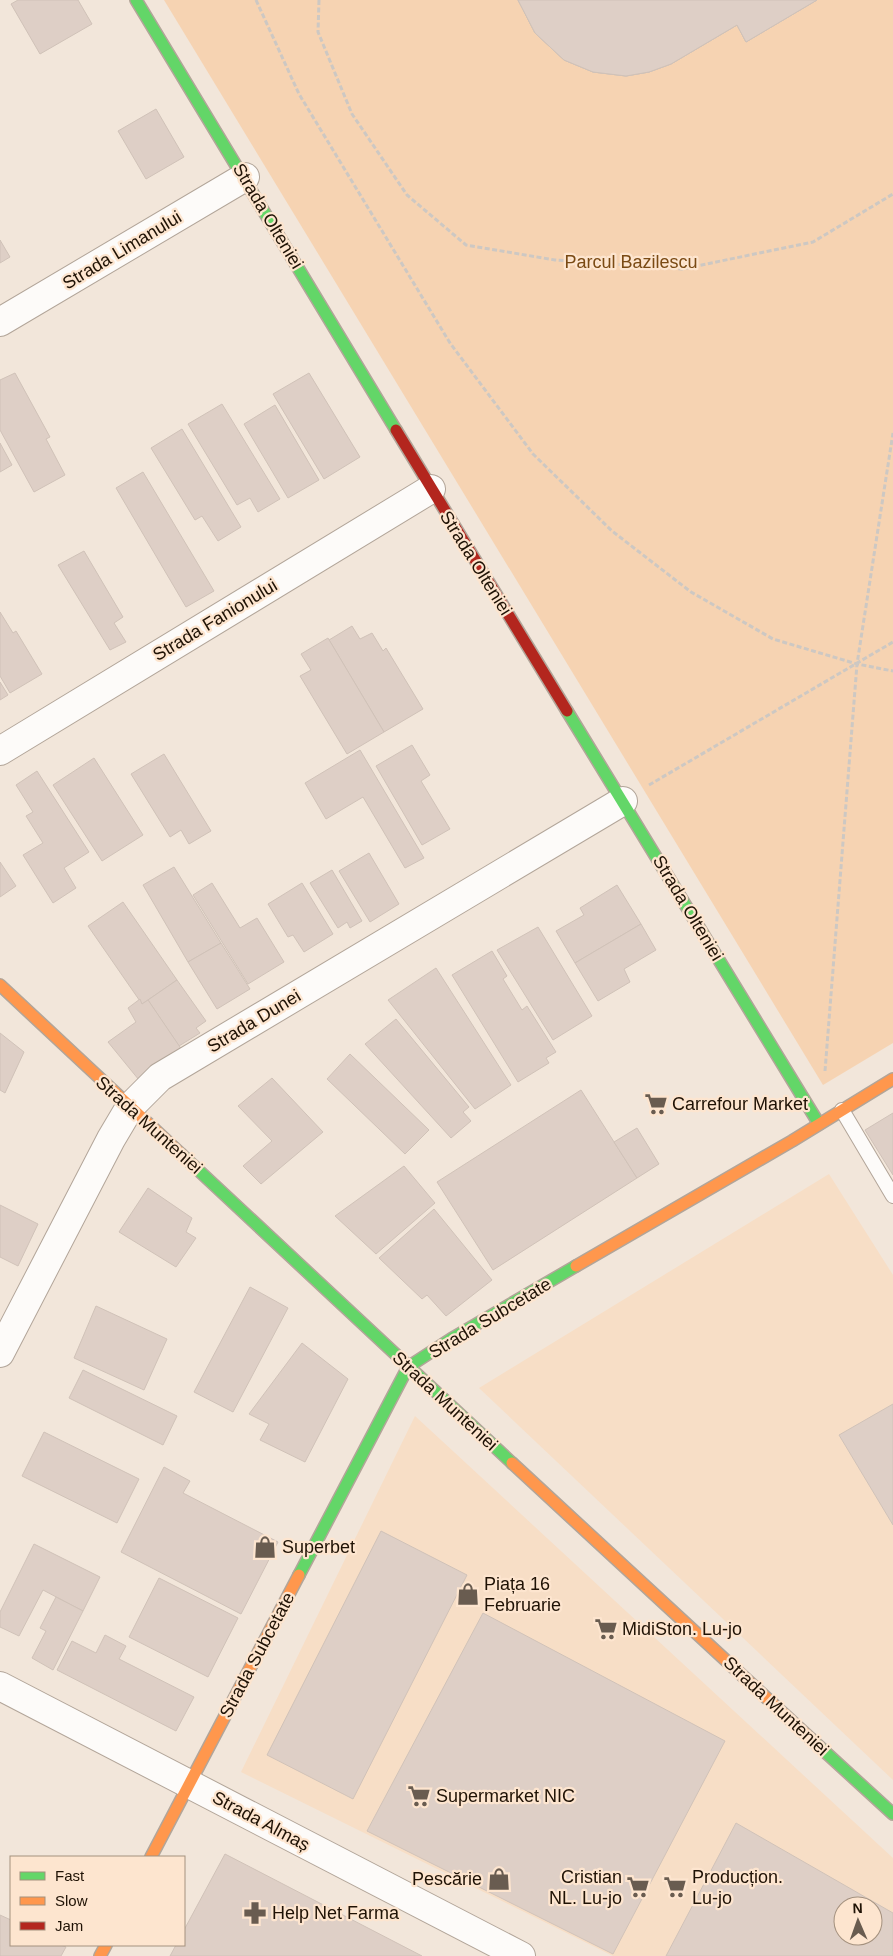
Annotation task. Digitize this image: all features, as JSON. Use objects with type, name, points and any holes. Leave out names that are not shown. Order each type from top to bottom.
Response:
[{"type":"street","name":"Strada Olteniei","points":[[136,0],[245,177],[431,489],[819,1124]]},
{"type":"street","name":"Strada Limanului","points":[[0,322],[245,177]]},
{"type":"street","name":"Strada Fanionului","points":[[0,752],[431,489]]},
{"type":"street","name":"Strada Dunei","points":[[0,1353],[130,1107],[160,1076],[623,801]]},
{"type":"street","name":"Strada Munteniei","points":[[0,985],[408,1367],[893,1814]]},
{"type":"street","name":"Strada Subcetate","points":[[152,1856],[408,1367],[451,1339],[893,1079]]},
{"type":"street","name":"Strada Almaș","points":[[0,1686],[521,1956]]},
{"type":"lane","points":[[842,1110],[893,1196]]},
{"type":"path","points":[[256,0],[299,94],[450,343],[533,454],[612,531],[691,592],[774,639],[857,664],[893,671]]},
{"type":"path","points":[[319,0],[318,32],[352,114],[407,195],[466,245],[555,260],[682,269],[813,242],[893,194]]},
{"type":"path","points":[[825,1079],[857,664],[893,433]]},
{"type":"path","points":[[623,801],[893,642]]},
{"type":"shaded area","points":[[829,1174],[893,1275],[893,1780],[479,1388]]},
{"type":"shaded area","name":"Piața 16 Februarie","points":[[415,1416],[893,1858],[893,1956],[613,1956],[241,1772]]},
{"type":"green space","name":"Parcul Bazilescu","points":[[164,0],[893,0],[893,1043],[823,1085]]},
{"type":"building","points":[[18,0],[78,0],[92,24],[40,54],[11,4]]},
{"type":"building","points":[[518,0],[553,0],[558,10],[575,29],[599,42],[626,47],[645,45],[663,39],[716,7],[712,0],[817,0],[746,42],[737,25],[671,64],[649,72],[626,76],[593,72],[564,60],[535,33]]},
{"type":"building","points":[[518,0],[817,0],[746,42],[737,25],[671,64],[649,72],[626,76],[593,72],[564,60],[535,33]]},
{"type":"building","points":[[518,0],[817,0],[746,42],[737,25],[671,64],[649,72],[626,76],[593,72],[564,60],[535,33]]},
{"type":"building","points":[[156,109],[184,157],[146,179],[118,131]]},
{"type":"building","points":[[0,240],[10,257],[0,263]]},
{"type":"building","points":[[15,373],[50,437],[46,439],[65,475],[34,492],[0,430],[0,380]]},
{"type":"building","points":[[309,373],[360,457],[324,479],[273,394]]},
{"type":"building","points":[[222,404],[280,499],[258,512],[250,498],[237,505],[188,424]]},
{"type":"building","points":[[275,405],[319,480],[288,498],[244,424]]},
{"type":"building","points":[[182,429],[241,527],[218,541],[202,516],[195,520],[151,448]]},
{"type":"building","points":[[0,443],[12,465],[0,472]]},
{"type":"building","points":[[143,472],[214,591],[186,607],[116,488]]},
{"type":"building","points":[[84,551],[123,617],[114,623],[126,642],[110,650],[58,565]]},
{"type":"building","points":[[0,612],[13,633],[16,631],[42,674],[10,693],[0,676]]},
{"type":"building","points":[[352,626],[360,639],[372,633],[383,651],[386,648],[423,709],[384,732],[329,640]]},
{"type":"building","points":[[328,638],[384,732],[347,754],[300,676],[311,670],[301,654]]},
{"type":"building","points":[[0,682],[8,695],[0,700]]},
{"type":"building","points":[[412,745],[430,775],[421,781],[450,829],[422,845],[376,766]]},
{"type":"building","points":[[360,750],[424,858],[405,868],[363,797],[326,819],[305,783]]},
{"type":"building","points":[[164,754],[211,831],[189,844],[181,830],[170,837],[131,774]]},
{"type":"building","points":[[94,758],[143,835],[102,861],[53,785]]},
{"type":"building","points":[[37,771],[89,852],[64,868],[76,888],[53,903],[23,855],[43,843],[26,816],[33,812],[16,785]]},
{"type":"building","points":[[369,853],[399,904],[370,922],[339,871]]},
{"type":"building","points":[[0,862],[16,886],[0,897]]},
{"type":"building","points":[[174,867],[221,943],[188,962],[143,885]]},
{"type":"building","points":[[332,870],[362,921],[350,928],[347,922],[338,928],[310,883]]},
{"type":"building","points":[[212,883],[240,928],[257,918],[284,962],[248,984],[193,895]]},
{"type":"building","points":[[302,883],[333,934],[304,952],[293,935],[288,937],[268,904]]},
{"type":"building","points":[[617,885],[641,924],[575,963],[556,931],[584,915],[580,908]]},
{"type":"building","points":[[123,902],[177,980],[142,1004],[88,926]]},
{"type":"building","points":[[641,924],[656,950],[624,969],[630,982],[598,1001],[575,963]]},
{"type":"building","points":[[538,927],[592,1016],[553,1040],[497,950]]},
{"type":"building","points":[[221,943],[250,989],[217,1009],[188,962]]},
{"type":"building","points":[[492,951],[507,976],[503,979],[522,1010],[527,1006],[556,1052],[546,1058],[549,1063],[518,1082],[452,975]]},
{"type":"building","points":[[436,968],[511,1085],[475,1109],[388,1000]]},
{"type":"building","points":[[177,980],[206,1021],[196,1028],[200,1033],[179,1046],[148,1000]]},
{"type":"building","points":[[140,999],[142,1004],[148,1000],[182,1050],[139,1080],[108,1042],[136,1022],[128,1008]]},
{"type":"building","points":[[396,1019],[469,1107],[463,1112],[471,1121],[451,1138],[365,1044]]},
{"type":"building","points":[[0,1033],[24,1052],[5,1093],[0,1090]]},
{"type":"building","points":[[350,1054],[429,1130],[405,1154],[327,1079]]},
{"type":"building","points":[[272,1078],[323,1132],[261,1184],[243,1166],[272,1141],[238,1106]]},
{"type":"building","points":[[581,1090],[637,1178],[493,1270],[437,1182]]},
{"type":"building","points":[[893,1113],[893,1175],[865,1130]]},
{"type":"building","points":[[637,1128],[659,1164],[637,1178],[614,1142]]},
{"type":"building","points":[[404,1166],[435,1203],[376,1254],[335,1216]]},
{"type":"building","points":[[148,1188],[192,1218],[186,1232],[196,1238],[176,1267],[119,1232]]},
{"type":"building","points":[[0,1205],[38,1224],[18,1266],[0,1257]]},
{"type":"building","points":[[434,1209],[492,1280],[446,1316],[427,1295],[422,1299],[379,1258]]},
{"type":"building","points":[[250,1287],[288,1308],[233,1412],[194,1392]]},
{"type":"building","points":[[96,1306],[167,1339],[144,1390],[74,1358]]},
{"type":"building","points":[[302,1343],[348,1379],[305,1462],[260,1440],[269,1424],[249,1414]]},
{"type":"building","points":[[83,1370],[177,1416],[163,1445],[69,1398]]},
{"type":"building","points":[[893,1404],[893,1525],[839,1435]]},
{"type":"building","points":[[44,1432],[139,1479],[117,1523],[22,1476]]},
{"type":"building","points":[[164,1467],[190,1481],[183,1493],[278,1542],[241,1614],[121,1552]]},
{"type":"building","points":[[381,1531],[467,1575],[353,1799],[267,1755]]},
{"type":"building","points":[[34,1544],[100,1577],[83,1611],[43,1590],[19,1636],[0,1627],[0,1612]]},
{"type":"building","points":[[159,1578],[238,1618],[208,1677],[129,1637]]},
{"type":"building","points":[[56,1597],[83,1611],[53,1670],[32,1658],[46,1631],[40,1628]]},
{"type":"building","points":[[483,1613],[725,1741],[613,1954],[367,1831]]},
{"type":"building","points":[[105,1635],[126,1646],[119,1659],[194,1697],[176,1731],[57,1670],[72,1641],[96,1653]]},
{"type":"building","points":[[736,1823],[863,1896],[833,1896],[833,1946],[883,1946],[883,1907],[893,1913],[893,1956],[666,1956]]},
{"type":"building","points":[[225,1854],[422,1956],[170,1956],[175,1946],[185,1946],[185,1928]]},
{"type":"building","points":[[0,1915],[10,1920],[10,1946],[66,1947],[61,1956],[0,1956]]},
{"type":"traffic: fast","points":[[136,0],[396,430]]},
{"type":"traffic: fast","points":[[567,711],[819,1124]]},
{"type":"traffic: fast","points":[[181,1154],[512,1463]]},
{"type":"traffic: fast","points":[[299,1575],[408,1367],[451,1339],[576,1266]]},
{"type":"traffic: fast","points":[[811,1739],[893,1814]]},
{"type":"traffic: slow","points":[[0,985],[181,1154]]},
{"type":"traffic: slow","points":[[576,1266],[792,1141],[893,1079]]},
{"type":"traffic: slow","points":[[512,1463],[811,1739]]},
{"type":"traffic: slow","points":[[152,1856],[299,1575]]},
{"type":"traffic: slow","points":[[100,1956],[105,1946]]},
{"type":"traffic: jam","points":[[396,430],[567,711]]},
{"type":"place","name":"Carrefour Market","points":[[656,1104]]},
{"type":"place","name":"Superbet","points":[[265,1547]]},
{"type":"place","name":"Piața 16 Februarie","points":[[468,1594]]},
{"type":"place","name":"MidiSton. Lu-jo","points":[[606,1629]]},
{"type":"place","name":"Supermarket NIC","points":[[419,1796]]},
{"type":"place","name":"Pescărie","points":[[499,1879]]},
{"type":"place","name":"Cristian NL. Lu-jo","points":[[638,1887]]},
{"type":"place","name":"Producțion. Lu-jo","points":[[675,1887]]},
{"type":"place","name":"Help Net Farma","points":[[255,1913]]}]
